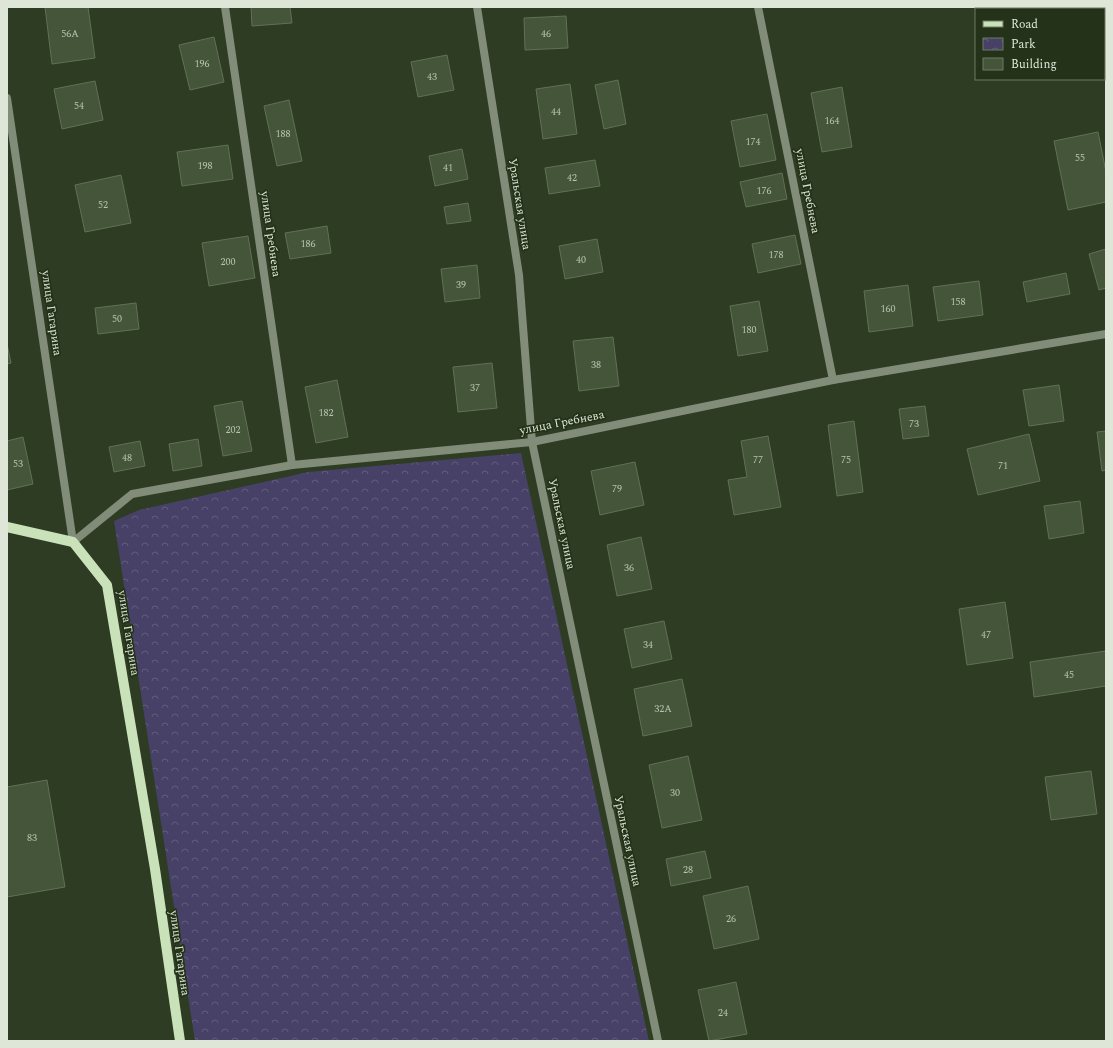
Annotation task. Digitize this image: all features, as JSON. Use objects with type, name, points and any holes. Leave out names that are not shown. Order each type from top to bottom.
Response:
[{"type":"main road","points":[[7,527],[73,542]]},
{"type":"main road","name":"улица Гагарина","points":[[73,542],[107,585],[155,869],[180,1041]]},
{"type":"street","name":"улица Гребнева","points":[[225,7],[292,464]]},
{"type":"street","name":"Уральская улица","points":[[477,7],[519,276],[532,442],[658,1041]]},
{"type":"street","name":"улица Гребнева","points":[[758,7],[833,380]]},
{"type":"street","name":"улица Гагарина","points":[[7,98],[73,542]]},
{"type":"street","name":"улица Гребнева","points":[[73,542],[132,494],[292,464],[532,442],[833,380],[1106,334]]},
{"type":"green space","points":[[521,453],[649,1041],[195,1041],[114,521],[139,510],[308,472]]},
{"type":"building","points":[[45,7],[88,7],[95,58],[52,64]]},
{"type":"building","points":[[251,7],[290,7],[292,23],[252,26]]},
{"type":"building","points":[[1058,7],[1058,8],[1020,8]]},
{"type":"building","points":[[566,16],[568,48],[525,50],[524,18]]},
{"type":"building","points":[[214,37],[224,82],[190,90],[179,45]]},
{"type":"building","points":[[447,55],[454,90],[418,97],[411,62]]},
{"type":"building","points":[[618,80],[626,124],[604,129],[595,85]]},
{"type":"building","points":[[95,81],[103,120],[62,129],[54,89]]},
{"type":"building","points":[[570,84],[577,134],[543,139],[536,89]]},
{"type":"building","points":[[842,87],[852,147],[822,152],[811,93]]},
{"type":"building","points":[[289,100],[302,161],[277,166],[264,106]]},
{"type":"building","points":[[767,114],[776,160],[740,167],[731,121]]},
{"type":"building","points":[[1098,132],[1106,172],[1106,202],[1068,210],[1054,141]]},
{"type":"building","points":[[228,145],[233,179],[182,186],[177,152]]},
{"type":"building","points":[[462,149],[468,179],[435,186],[429,156]]},
{"type":"building","points":[[595,160],[600,186],[549,194],[545,168]]},
{"type":"building","points":[[782,173],[787,199],[746,207],[740,182]]},
{"type":"building","points":[[121,175],[131,223],[85,232],[75,185]]},
{"type":"building","points":[[468,203],[471,221],[447,224],[444,207]]},
{"type":"building","points":[[327,226],[331,253],[290,259],[285,233]]},
{"type":"building","points":[[795,235],[801,264],[758,273],[752,244]]},
{"type":"building","points":[[248,236],[255,278],[209,286],[202,243]]},
{"type":"building","points":[[597,239],[603,272],[565,279],[559,246]]},
{"type":"building","points":[[1106,249],[1106,288],[1099,290],[1089,254]]},
{"type":"building","points":[[477,265],[480,298],[445,302],[441,269]]},
{"type":"building","points":[[1066,273],[1070,294],[1027,302],[1023,282]]},
{"type":"building","points":[[979,281],[983,315],[938,321],[933,287]]},
{"type":"building","points":[[908,285],[913,326],[869,332],[864,291]]},
{"type":"building","points":[[759,301],[768,351],[738,356],[730,306]]},
{"type":"building","points":[[136,303],[139,329],[98,334],[95,308]]},
{"type":"building","points":[[613,337],[619,386],[579,391],[573,341]]},
{"type":"building","points":[[7,344],[11,363],[7,364]]},
{"type":"building","points":[[492,363],[497,408],[458,412],[453,367]]},
{"type":"building","points":[[337,380],[348,437],[316,443],[305,387]]},
{"type":"building","points":[[1059,385],[1064,421],[1029,426],[1023,390]]},
{"type":"building","points":[[242,401],[252,451],[223,456],[214,406]]},
{"type":"building","points":[[925,406],[929,436],[903,439],[899,409]]},
{"type":"building","points":[[854,421],[863,492],[837,496],[828,425]]},
{"type":"building","points":[[1106,431],[1106,470],[1102,471],[1097,432]]},
{"type":"building","points":[[1029,434],[1040,481],[978,495],[967,449]]},
{"type":"building","points":[[768,436],[781,507],[734,515],[728,480],[747,477],[741,441]]},
{"type":"building","points":[[23,437],[33,484],[7,490],[7,441]]},
{"type":"building","points":[[198,439],[202,466],[173,471],[169,444]]},
{"type":"building","points":[[140,441],[145,466],[114,472],[109,447]]},
{"type":"building","points":[[635,462],[644,505],[600,515],[591,471]]},
{"type":"building","points":[[1080,501],[1084,533],[1049,539],[1044,506]]},
{"type":"building","points":[[641,537],[652,589],[617,596],[607,545]]},
{"type":"building","points":[[1005,602],[1013,658],[967,665],[959,609]]},
{"type":"building","points":[[664,621],[672,659],[632,668],[624,629]]},
{"type":"building","points":[[1106,651],[1106,686],[1034,697],[1030,662]]},
{"type":"building","points":[[682,679],[692,726],[643,736],[634,689]]},
{"type":"building","points":[[688,756],[702,820],[662,828],[649,765]]},
{"type":"building","points":[[1091,771],[1097,814],[1051,820],[1045,777]]},
{"type":"building","points":[[47,780],[65,887],[7,897],[7,787]]},
{"type":"building","points":[[705,851],[711,878],[671,886],[666,859]]},
{"type":"building","points":[[748,886],[759,939],[714,949],[703,896]]},
{"type":"building","points":[[736,982],[747,1034],[709,1041],[698,990]]}]
